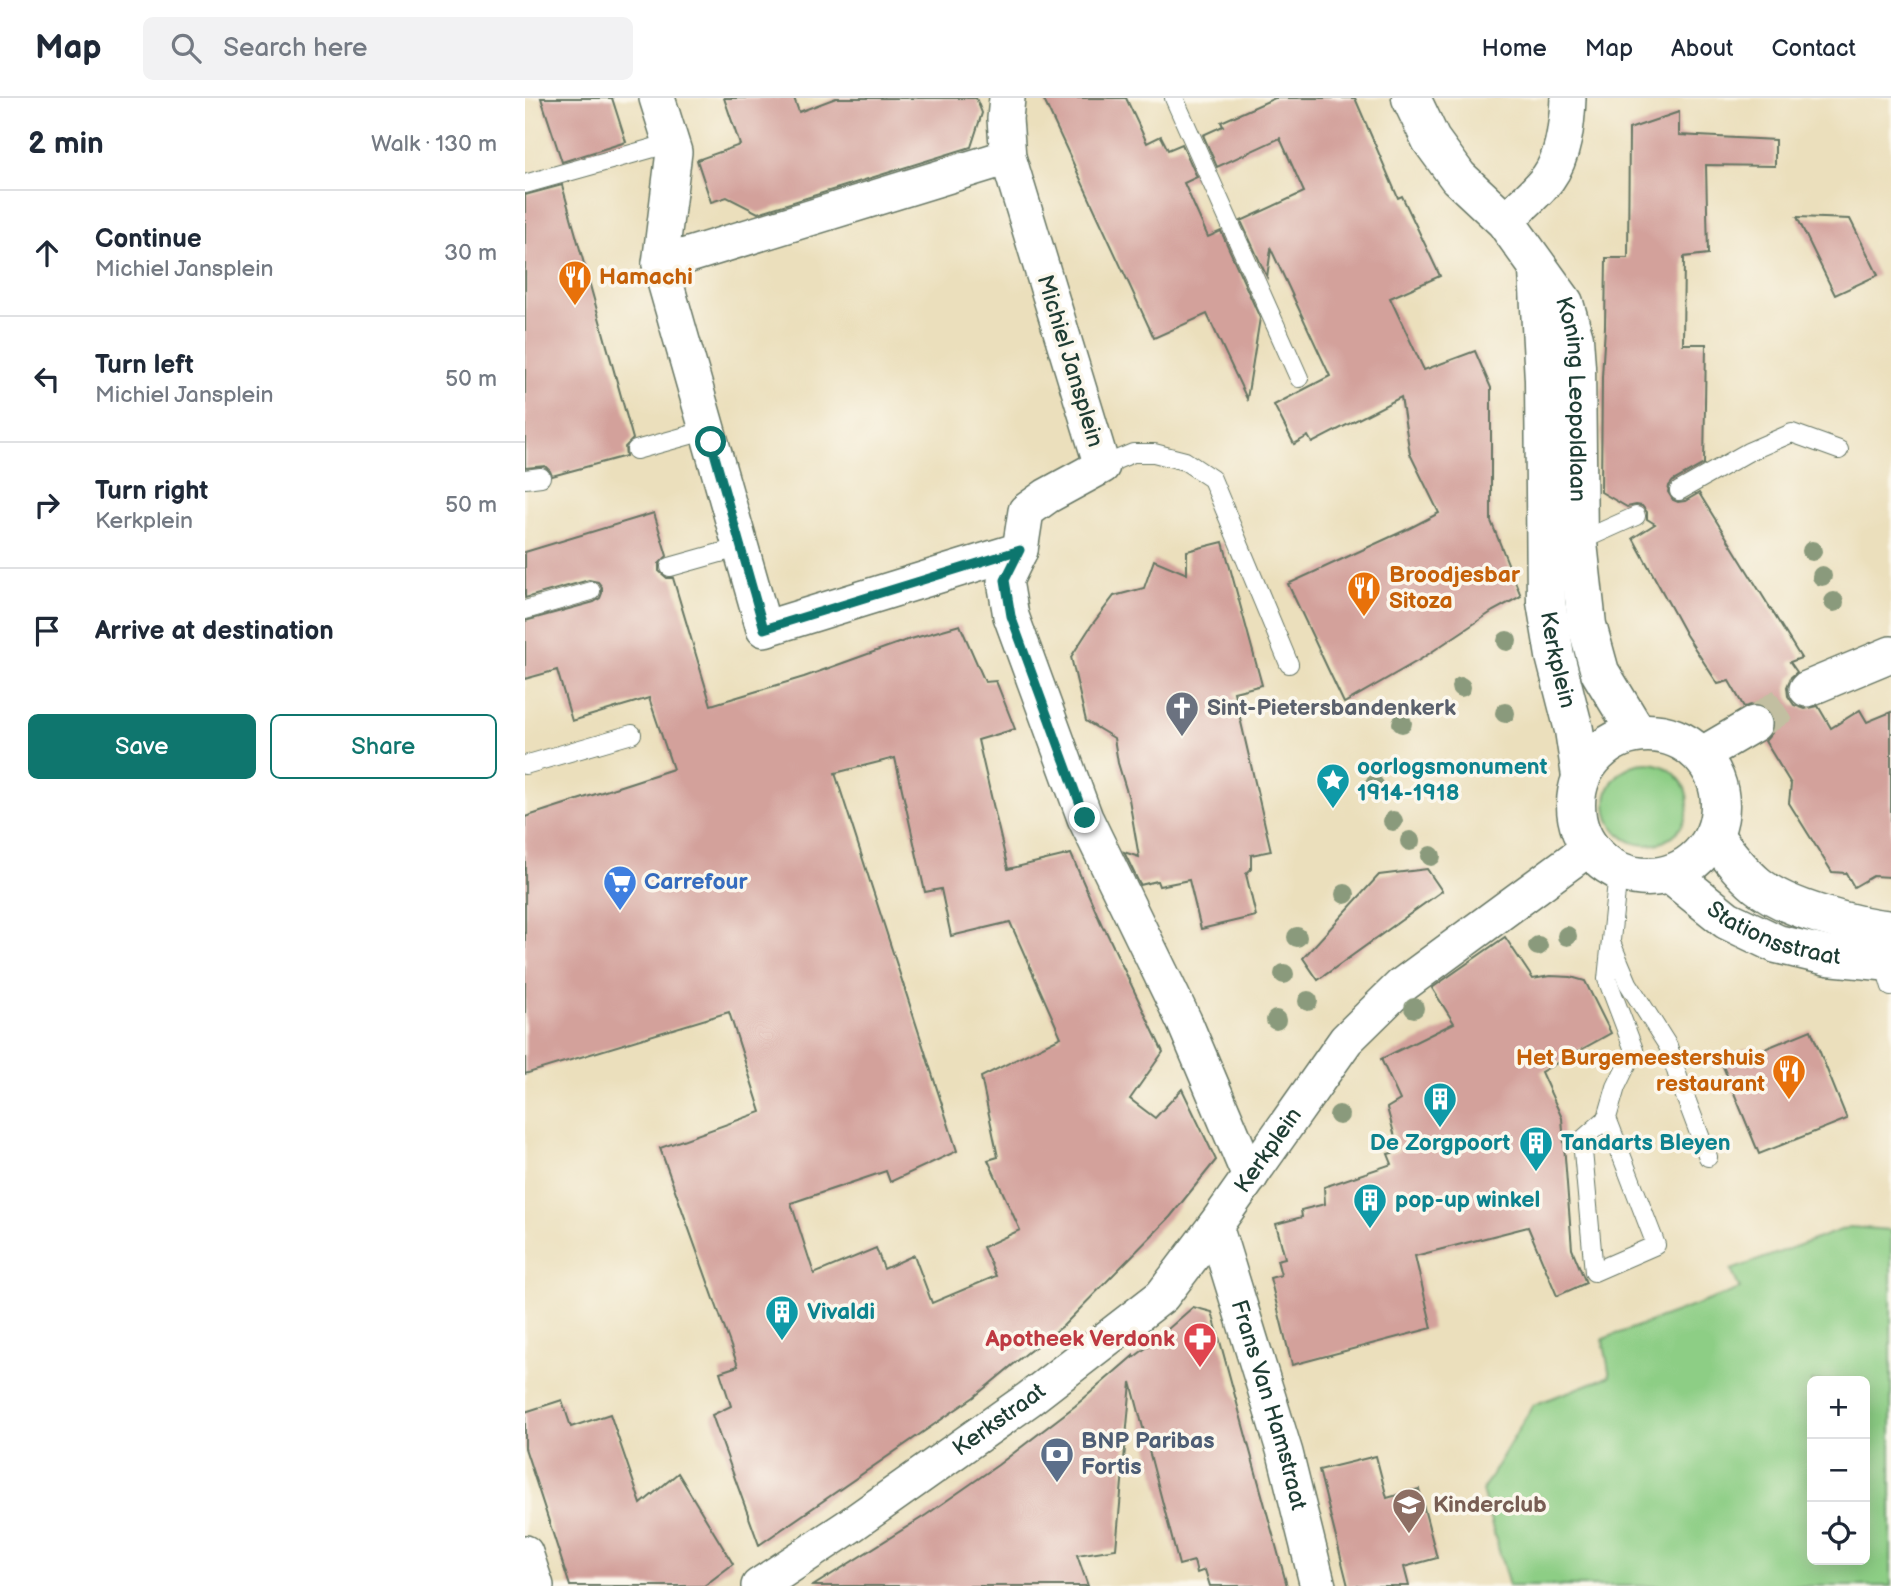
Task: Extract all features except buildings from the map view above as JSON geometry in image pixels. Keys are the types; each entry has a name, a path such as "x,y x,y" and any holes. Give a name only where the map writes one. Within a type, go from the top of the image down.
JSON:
{"main road":[{"name":"Koning Leopoldlaan","path":"1411,98 1431,140 1458,177 1505,221 1537,264 1544,380 1561,543"},
{"name":"Kerkplein","path":"1561,543 1600,672 1637,733 1660,733 1682,741 1700,755 1716,779 1721,807 1714,836 1697,860 1671,874 1644,878 1618,872 1602,862 1582,837 1575,800 1581,776 1574,730 1555,656 1546,602 1561,543"},
{"path":"1581,776 1594,756 1613,741 1637,733"},
{"name":"Stationsstraat","path":"1714,836 1733,861 1758,886 1785,901 1840,921 1888,954"},
{"name":"Stationsstraat","path":"1671,874 1727,920 1777,944 1828,956 1888,954"}],"street":[{"path":"657,98 674,152 660,264 764,629 1020,550"},
{"name":"Michiel Jansplein","path":"1007,98 1005,119 1008,157 1102,466 1047,496 1026,511 1020,550"},
{"path":"1505,221 1548,177 1559,160 1568,98"},
{"path":"660,264 1008,157"},
{"path":"1020,550 1005,580 1011,616 1085,818 1184,1021 1249,1177"},
{"path":"1807,689 1891,654"},
{"path":"1700,755 1754,723"},
{"name":"Kerkplein","path":"1215,1226 1346,1040 1401,986 1589,848"},
{"name":"Kerkstraat","path":"759,1586 848,1527 1029,1399 1162,1296 1215,1226"},
{"name":"Frans Van Hamstraat","path":"1215,1226 1285,1452 1318,1586"},
{"path":"525,1553 536,1586"}],"lane":[{"path":"1174,98 1299,378"},
{"path":"525,184 671,143"},
{"path":"636,450 708,430"},
{"path":"1679,491 1748,452 1792,433 1839,450"},
{"path":"1102,466 1133,453 1154,453 1185,461 1212,479 1289,664"},
{"path":"1561,543 1636,516"},
{"path":"670,567 741,547"},
{"path":"525,610 591,591"},
{"path":"525,765 632,734"},
{"path":"1607,1118 1656,1245 1594,1272 1581,1140 1607,1118 1616,1087 1634,1051 1607,979 1618,872"},
{"path":"1612,945 1628,983 1668,1046 1708,1157"}],"green space":[{"path":"1647,763 1663,766 1676,775 1685,788 1688,804 1685,820 1676,833 1663,842 1647,845 1631,842 1618,833 1609,820 1606,804 1609,788 1618,775 1631,766"},
{"path":"1849,1227 1891,1230 1891,1586 1509,1586 1482,1491 1533,1405 1610,1376 1603,1339 1740,1289 1731,1270"}],"tunnel":[{"path":"1754,724 1807,689"}],"place":[{"name":"Hamachi","path":"575,307"},
{"name":"Broodjesbar Sitoza","path":"1364,618"},
{"name":"Sint-Pietersbandenkerk","path":"1182,738"},
{"name":"oorlogsmonument 1914-1918","path":"1333,810"},
{"name":"Carrefour","path":"620,912"},
{"name":"Het Burgemeestershuis restaurant","path":"1789,1101"},
{"name":"De Zorgpoort","path":"1440,1129"},
{"name":"Tandarts Bleyen","path":"1536,1173"},
{"name":"pop-up winkel","path":"1370,1230"},
{"name":"Vivaldi","path":"782,1342"},
{"name":"Apotheek Verdonk","path":"1200,1369"},
{"name":"BNP Paribas Fortis","path":"1057,1484"},
{"name":"Kinderclub","path":"1409,1535"}],"route":[{"path":"711,442 764,629 1020,550 1005,580 1011,616 1085,818"}]}
